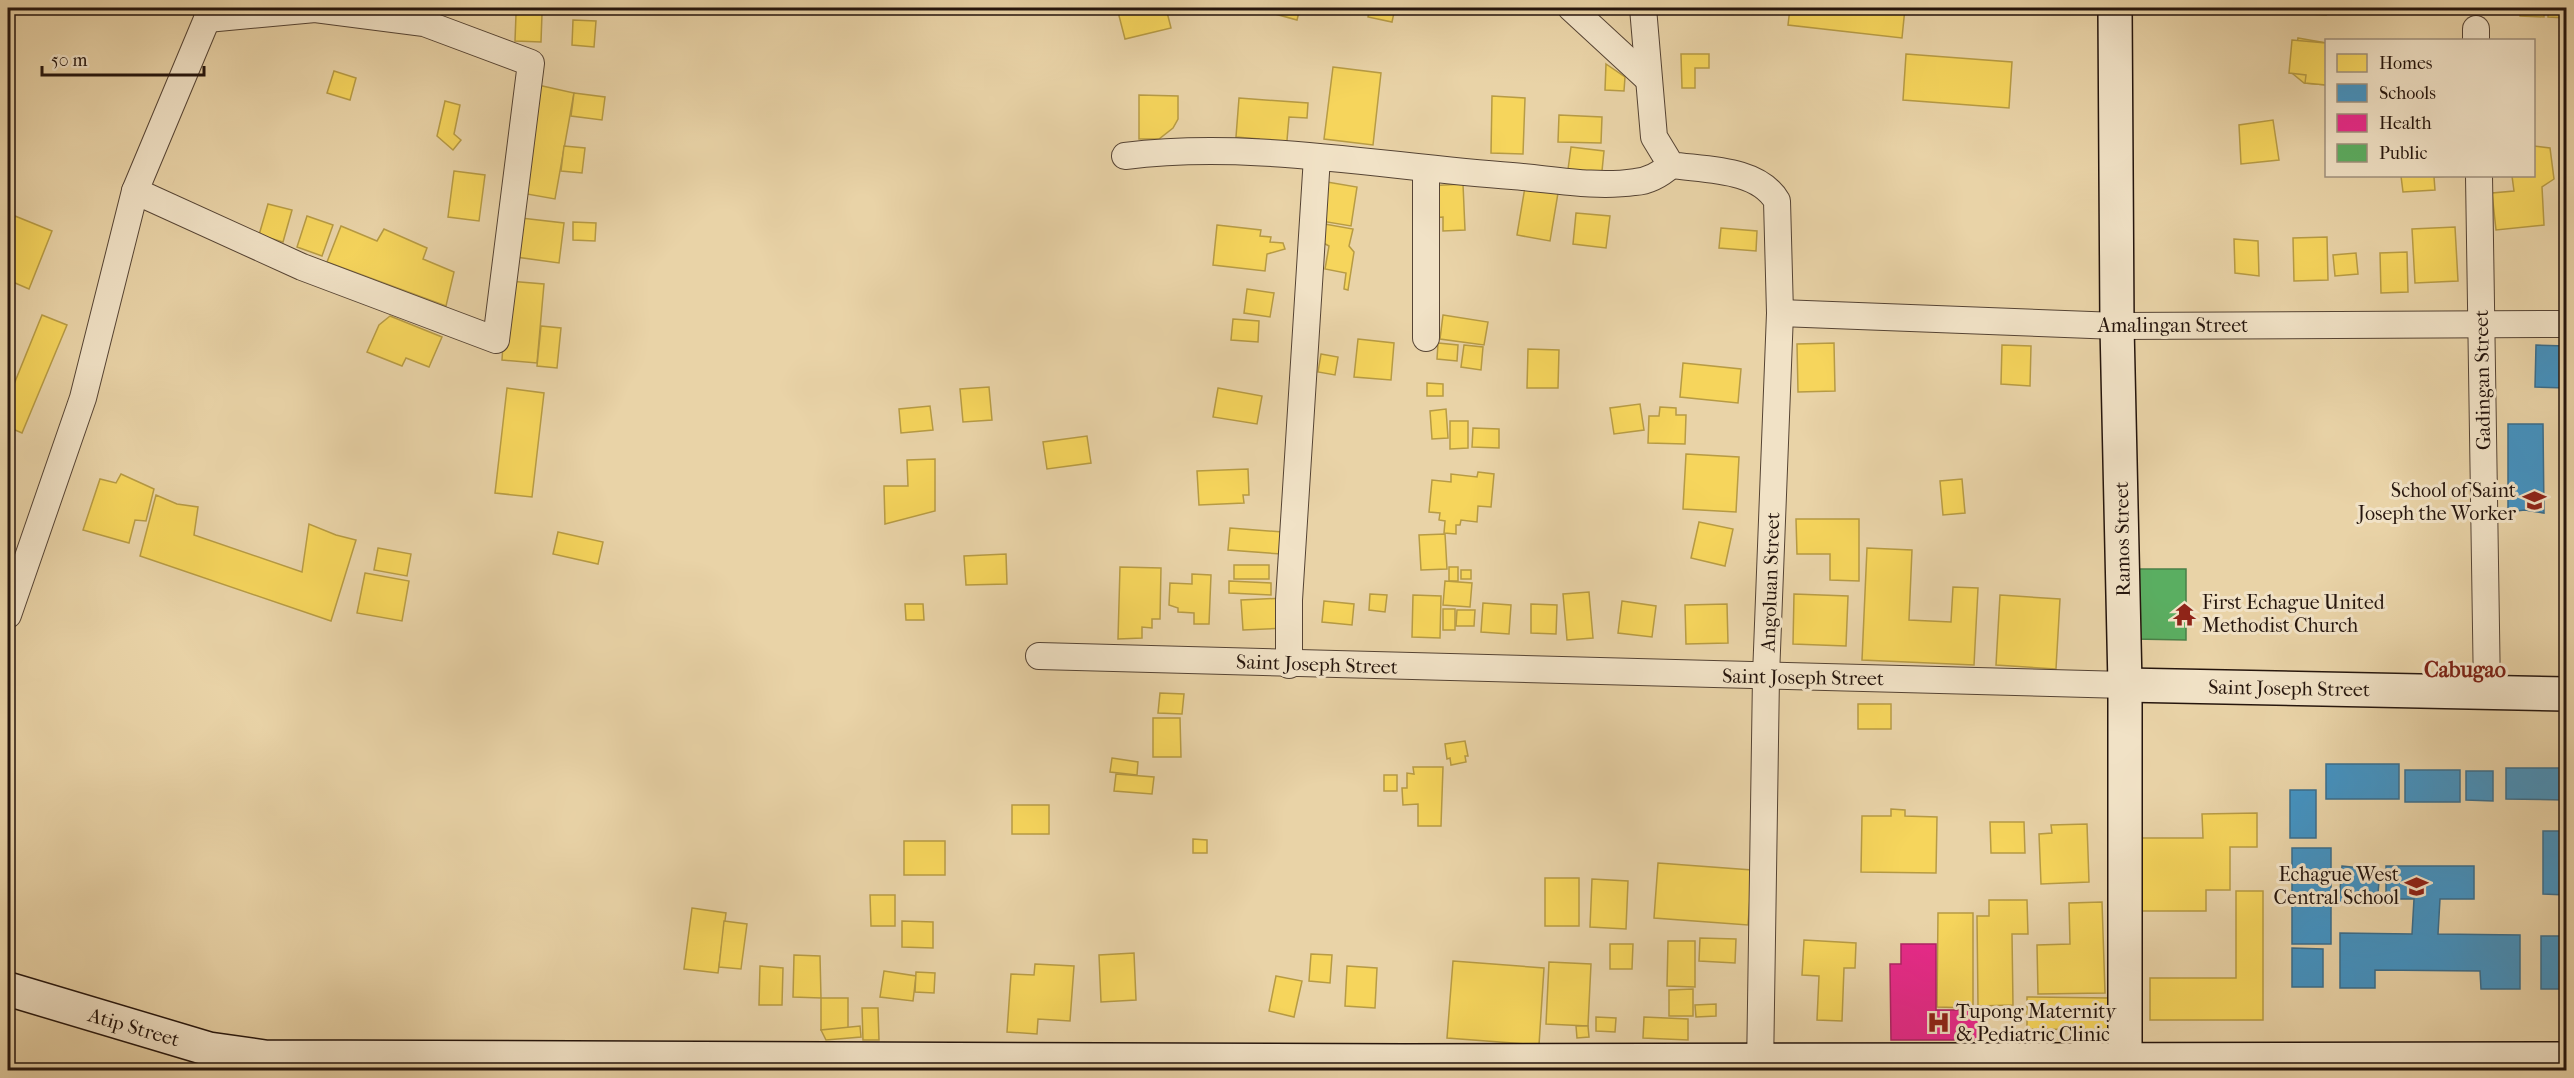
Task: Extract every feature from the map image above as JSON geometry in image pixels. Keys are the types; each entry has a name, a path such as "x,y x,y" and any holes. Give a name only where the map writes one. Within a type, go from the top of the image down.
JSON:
{"main road":[{"name":"Ramos Street","path":"2115,8 2117,327 2125,685 2125,1065"},
{"name":"Saint Joseph Street","path":"2125,685 2566,694"},
{"name":"Atip Street","path":"8,989 209,1049 264,1057 1046,1065 1405,1066 2494,1065 2566,1059"}],"street":[{"path":"1571,8 1648,78"},
{"path":"1125,156 1192,150 1317,157 1426,169 1577,181 1624,183 1648,179 1671,165 1654,137 1643,8"},
{"path":"8,615 83,398 135,191 208,13 315,9 424,23 531,63 496,340 302,267 135,191"},
{"path":"1289,665 1289,600 1317,157"},
{"name":"Angoluan Street","path":"1671,165 1742,176 1762,185 1772,193 1777,201 1780,313 1766,676 1760,1066"},
{"path":"1426,169 1426,338"},
{"name":"Gadingan Street","path":"2479,177 2487,692"},
{"name":"Amalingan Street","path":"1780,313 2117,327 2566,324"},
{"name":"Saint Joseph Street","path":"1039,657 2125,685"}],"building: Homes":[{"path":"1117,8 1166,8 1171,28 1125,39"},
{"path":"1253,8 1300,8 1297,20"},
{"path":"1370,8 1395,8 1392,22 1368,17"},
{"path":"1790,8 1905,8 1902,38 1788,25"},
{"path":"2294,8 2324,8 2326,15 2293,13"},
{"path":"2520,8 2544,8 2544,17 2520,16"},
{"path":"2548,8 2566,8 2566,18 2548,17"},
{"path":"516,14 542,14 541,42 515,41"},
{"path":"573,20 596,21 594,47 572,45"},
{"path":"2298,38 2325,43 2325,85 2304,83 2293,74"},
{"path":"2292,40 2325,43 2325,85 2305,83 2306,75 2289,73"},
{"path":"1681,54 1709,54 1709,68 1695,68 1695,88 1682,88"},
{"path":"1906,54 2012,62 2009,108 1903,100"},
{"path":"1606,64 1625,77 1624,91 1605,90"},
{"path":"1333,67 1381,73 1373,145 1324,139"},
{"path":"334,71 356,78 350,100 327,93"},
{"path":"538,85 574,93 555,199 521,193"},
{"path":"574,93 605,97 602,120 571,116"},
{"path":"1139,95 1178,96 1178,119 1173,128 1159,139 1139,139"},
{"path":"1492,96 1525,98 1523,154 1491,153"},
{"path":"1239,98 1308,103 1307,118 1289,117 1286,152 1258,150 1259,139 1236,137"},
{"path":"445,101 460,105 454,134 461,140 453,150 437,136"},
{"path":"1559,115 1602,117 1601,143 1558,142"},
{"path":"2273,120 2279,160 2241,164 2239,125"},
{"path":"564,146 585,148 582,173 561,171"},
{"path":"2535,146 2550,148 2554,179 2542,187 2544,225 2496,230 2492,193 2514,191 2512,177 2535,177"},
{"path":"1571,147 1604,151 1601,181 1567,177"},
{"path":"454,171 485,175 479,221 448,217"},
{"path":"2401,177 2434,177 2435,190 2403,192"},
{"path":"1327,182 1357,187 1351,226 1321,221"},
{"path":"2566,183 2566,213 2565,213 2563,184"},
{"path":"1463,184 1465,230 1443,231 1443,217 1428,218 1427,186"},
{"path":"1525,187 1558,193 1550,241 1517,235"},
{"path":"268,204 292,210 283,242 259,235"},
{"path":"1576,213 1610,216 1606,248 1573,244"},
{"path":"15,216 52,231 29,289 8,280 8,234"},
{"path":"307,216 333,225 322,256 297,247"},
{"path":"521,218 564,223 559,263 516,257"},
{"path":"573,222 596,223 595,241 573,240"},
{"path":"1319,223 1353,229 1349,246 1354,252 1348,290 1344,289 1346,273 1325,269 1329,246 1316,239"},
{"path":"1217,225 1261,230 1260,236 1271,237 1270,242 1283,243 1285,249 1267,254 1265,271 1213,265"},
{"path":"341,226 377,241 384,229 427,248 423,259 454,272 446,306 327,262"},
{"path":"2455,227 2458,281 2415,283 2412,229"},
{"path":"1721,228 1757,231 1756,251 1719,248"},
{"path":"2327,237 2328,280 2294,281 2293,238"},
{"path":"2234,239 2258,241 2259,276 2235,273"},
{"path":"2407,252 2408,292 2381,293 2380,253"},
{"path":"2356,253 2358,274 2335,276 2333,255"},
{"path":"507,281 544,284 537,363 502,360"},
{"path":"1247,289 1274,293 1270,317 1244,313"},
{"path":"42,315 67,325 22,433 8,427 8,399"},
{"path":"1443,315 1488,322 1484,345 1440,339"},
{"path":"390,316 442,337 429,367 406,358 402,366 367,352 379,325"},
{"path":"1233,319 1259,321 1258,342 1231,340"},
{"path":"541,326 561,328 557,368 537,366"},
{"path":"1358,339 1394,343 1391,380 1354,377"},
{"path":"1438,343 1458,345 1457,361 1437,359"},
{"path":"1834,343 1835,391 1798,392 1797,344"},
{"path":"1464,345 1483,347 1481,370 1461,367"},
{"path":"2002,345 2031,346 2030,386 2001,384"},
{"path":"1528,349 1559,350 1558,388 1527,388"},
{"path":"1321,354 1338,357 1335,375 1318,372"},
{"path":"1683,363 1741,369 1738,403 1680,397"},
{"path":"1427,383 1443,384 1443,396 1427,396"},
{"path":"989,387 992,420 963,422 960,389"},
{"path":"507,388 544,393 532,497 495,493"},
{"path":"1218,388 1262,396 1257,424 1213,417"},
{"path":"1640,404 1644,430 1614,434 1610,408"},
{"path":"930,406 933,430 901,433 899,409"},
{"path":"1660,407 1676,408 1676,415 1686,415 1685,444 1648,443 1649,416 1659,416"},
{"path":"1446,409 1448,438 1432,439 1430,411"},
{"path":"1450,421 1468,421 1468,448 1450,449"},
{"path":"1473,428 1499,429 1499,448 1472,447"},
{"path":"1087,436 1091,463 1047,469 1043,442"},
{"path":"1686,454 1739,457 1736,512 1683,509"},
{"path":"935,459 935,511 885,524 884,486 908,486 907,460"},
{"path":"1248,469 1249,495 1243,495 1244,503 1199,505 1197,471"},
{"path":"1478,472 1494,474 1491,507 1478,506 1477,522 1461,520 1460,525 1456,525 1456,534 1444,533 1445,521 1439,520 1440,513 1429,512 1432,480 1451,482 1451,474 1477,477"},
{"path":"121,474 154,489 146,521 135,520 129,543 83,530 100,479 116,483"},
{"path":"1962,479 1965,513 1943,515 1940,481"},
{"path":"156,495 177,504 198,507 194,535 302,572 309,524 356,540 331,621 140,556"},
{"path":"1796,519 1859,519 1859,581 1830,580 1830,554 1797,554"},
{"path":"1699,522 1733,529 1725,566 1691,558"},
{"path":"1230,528 1283,532 1281,554 1228,550"},
{"path":"558,532 603,542 598,564 553,554"},
{"path":"1445,534 1447,569 1421,570 1419,535"},
{"path":"378,548 411,554 407,576 374,570"},
{"path":"1867,548 1912,550 1909,620 1951,622 1953,587 1978,588 1974,665 1862,660"},
{"path":"1006,554 1007,584 966,585 964,556"},
{"path":"1234,565 1269,565 1269,579 1234,579"},
{"path":"1120,567 1161,568 1160,619 1152,619 1152,628 1142,627 1142,638 1118,639"},
{"path":"1449,567 1458,567 1458,581 1449,581"},
{"path":"1461,570 1471,570 1471,579 1461,579"},
{"path":"365,573 409,581 402,621 357,613"},
{"path":"1192,574 1211,575 1209,624 1194,624 1194,613 1178,612 1178,608 1169,605 1170,583 1192,584"},
{"path":"1229,581 1271,583 1271,595 1229,593"},
{"path":"1445,581 1472,583 1470,607 1443,605"},
{"path":"1589,592 1593,638 1567,640 1563,594"},
{"path":"1370,594 1387,595 1385,612 1369,610"},
{"path":"1794,594 1848,596 1846,646 1793,644"},
{"path":"1413,595 1441,596 1440,638 1412,637"},
{"path":"2000,595 2060,599 2056,669 1996,665"},
{"path":"1285,598 1286,628 1243,630 1241,600"},
{"path":"1324,601 1354,604 1352,625 1322,622"},
{"path":"1622,601 1656,606 1652,637 1618,633"},
{"path":"1483,603 1511,605 1509,634 1481,632"},
{"path":"905,604 923,604 924,620 906,620"},
{"path":"1531,604 1557,605 1556,634 1531,633"},
{"path":"1727,604 1728,643 1686,644 1685,605"},
{"path":"1443,609 1455,609 1455,630 1443,630"},
{"path":"1457,610 1475,610 1474,626 1456,626"},
{"path":"1160,693 1184,694 1182,714 1158,713"},
{"path":"1858,704 1891,704 1891,729 1858,729"},
{"path":"1153,718 1180,718 1181,757 1153,757"},
{"path":"1465,741 1468,756 1465,756 1466,762 1451,765 1450,758 1447,759 1445,744"},
{"path":"1112,758 1138,762 1137,775 1110,772"},
{"path":"1413,767 1443,767 1441,826 1418,826 1418,804 1403,805 1402,788 1407,788 1407,773 1414,774"},
{"path":"1116,774 1154,777 1152,794 1114,791"},
{"path":"1384,775 1397,775 1397,791 1384,791"},
{"path":"1012,805 1049,805 1049,834 1012,834"},
{"path":"1891,809 1905,810 1905,816 1937,817 1936,873 1861,872 1862,816 1891,816"},
{"path":"2257,813 2257,847 2230,847 2230,890 2206,890 2206,911 2142,911 2141,838 2203,838 2202,814"},
{"path":"1990,822 2024,822 2025,853 1991,853"},
{"path":"2087,824 2089,882 2041,884 2039,834 2052,833 2051,825"},
{"path":"1193,839 1207,840 1207,853 1193,853"},
{"path":"904,841 945,841 945,875 904,875"},
{"path":"1658,863 1752,870 1748,925 1654,918"},
{"path":"1545,878 1579,878 1579,926 1545,926"},
{"path":"1592,879 1628,881 1626,929 1590,927"},
{"path":"2236,891 2263,891 2263,1020 2150,1020 2150,978 2236,978"},
{"path":"870,895 895,895 895,926 871,926"},
{"path":"1989,900 2027,900 2028,934 2012,934 2013,1005 1978,1006 1977,916 1989,916"},
{"path":"2102,902 2105,993 2038,994 2037,945 2070,944 2069,903"},
{"path":"692,908 726,913 718,973 684,969"},
{"path":"1938,913 1973,913 1973,1008 1937,1007"},
{"path":"724,921 747,924 741,969 719,967"},
{"path":"902,921 933,922 933,948 902,947"},
{"path":"1700,938 1736,939 1735,963 1699,961"},
{"path":"1804,940 1856,943 1855,968 1844,968 1842,1021 1817,1020 1819,976 1802,975"},
{"path":"1668,941 1695,941 1695,987 1667,986"},
{"path":"1610,944 1633,944 1632,969 1610,969"},
{"path":"1134,953 1136,1000 1101,1002 1099,955"},
{"path":"1311,954 1332,955 1330,983 1309,981"},
{"path":"794,955 820,956 821,998 793,997"},
{"path":"1453,961 1544,968 1539,1045 1447,1038"},
{"path":"1549,962 1591,964 1588,1026 1546,1024"},
{"path":"1035,964 1074,966 1070,1021 1038,1019 1037,1034 1007,1032 1011,974 1034,975"},
{"path":"760,966 783,968 782,1005 759,1005"},
{"path":"1347,966 1377,968 1375,1008 1345,1006"},
{"path":"884,971 916,976 913,1001 880,997"},
{"path":"916,972 935,973 934,993 915,992"},
{"path":"1276,976 1302,981 1294,1017 1269,1011"},
{"path":"1693,989 1693,1016 1669,1016 1669,990"},
{"path":"2027,997 2110,998 2110,1030 2027,1029"},
{"path":"821,998 848,998 848,1031 821,1030"},
{"path":"1716,1004 1716,1016 1696,1017 1695,1005"},
{"path":"862,1008 878,1008 879,1040 863,1040"},
{"path":"1596,1017 1616,1018 1615,1032 1596,1031"},
{"path":"1644,1017 1688,1019 1688,1040 1643,1038"},
{"path":"860,1026 861,1037 826,1040 821,1030"},
{"path":"1576,1026 1588,1026 1589,1037 1577,1038"}],"building: Schools":[{"path":"2536,345 2566,346 2566,388 2535,387"},
{"path":"2508,424 2543,424 2544,513 2525,510 2508,512"},
{"path":"2326,764 2399,764 2399,799 2326,799"},
{"path":"2506,768 2564,768 2564,800 2506,799"},
{"path":"2405,770 2460,770 2460,802 2405,802"},
{"path":"2466,771 2493,771 2493,801 2466,800"},
{"path":"2290,790 2316,790 2316,838 2290,838"},
{"path":"2543,831 2566,831 2566,895 2543,894"},
{"path":"2292,848 2331,848 2331,944 2292,944"},
{"path":"2342,866 2380,870 2377,905 2339,902"},
{"path":"2386,866 2474,866 2474,899 2440,899 2438,934 2520,935 2520,989 2481,989 2480,971 2375,970 2375,988 2340,988 2340,933 2412,934 2414,899 2386,899"},
{"path":"2541,936 2566,936 2566,989 2541,989"},
{"path":"2292,948 2323,949 2323,987 2292,987"}],"building: Health":[{"path":"1901,944 1936,944 1936,1010 1971,1010 1971,1018 1983,1021 1983,1040 1891,1040 1890,964 1901,964"}],"building: Public":[{"path":"2134,569 2186,569 2186,640 2134,639"}],"place":[{"name":"School of Saint Joseph the Worker","path":"2534,501"},
{"name":"First Echague United Methodist Church","path":"2184,614"},
{"name":"Echague West Central School","path":"2417,886"},
{"name":"Tupong Maternity & Pediatric Clinic","path":"1938,1022"}],"district":[{"name":"Cabugao","path":"2465,669"}]}
